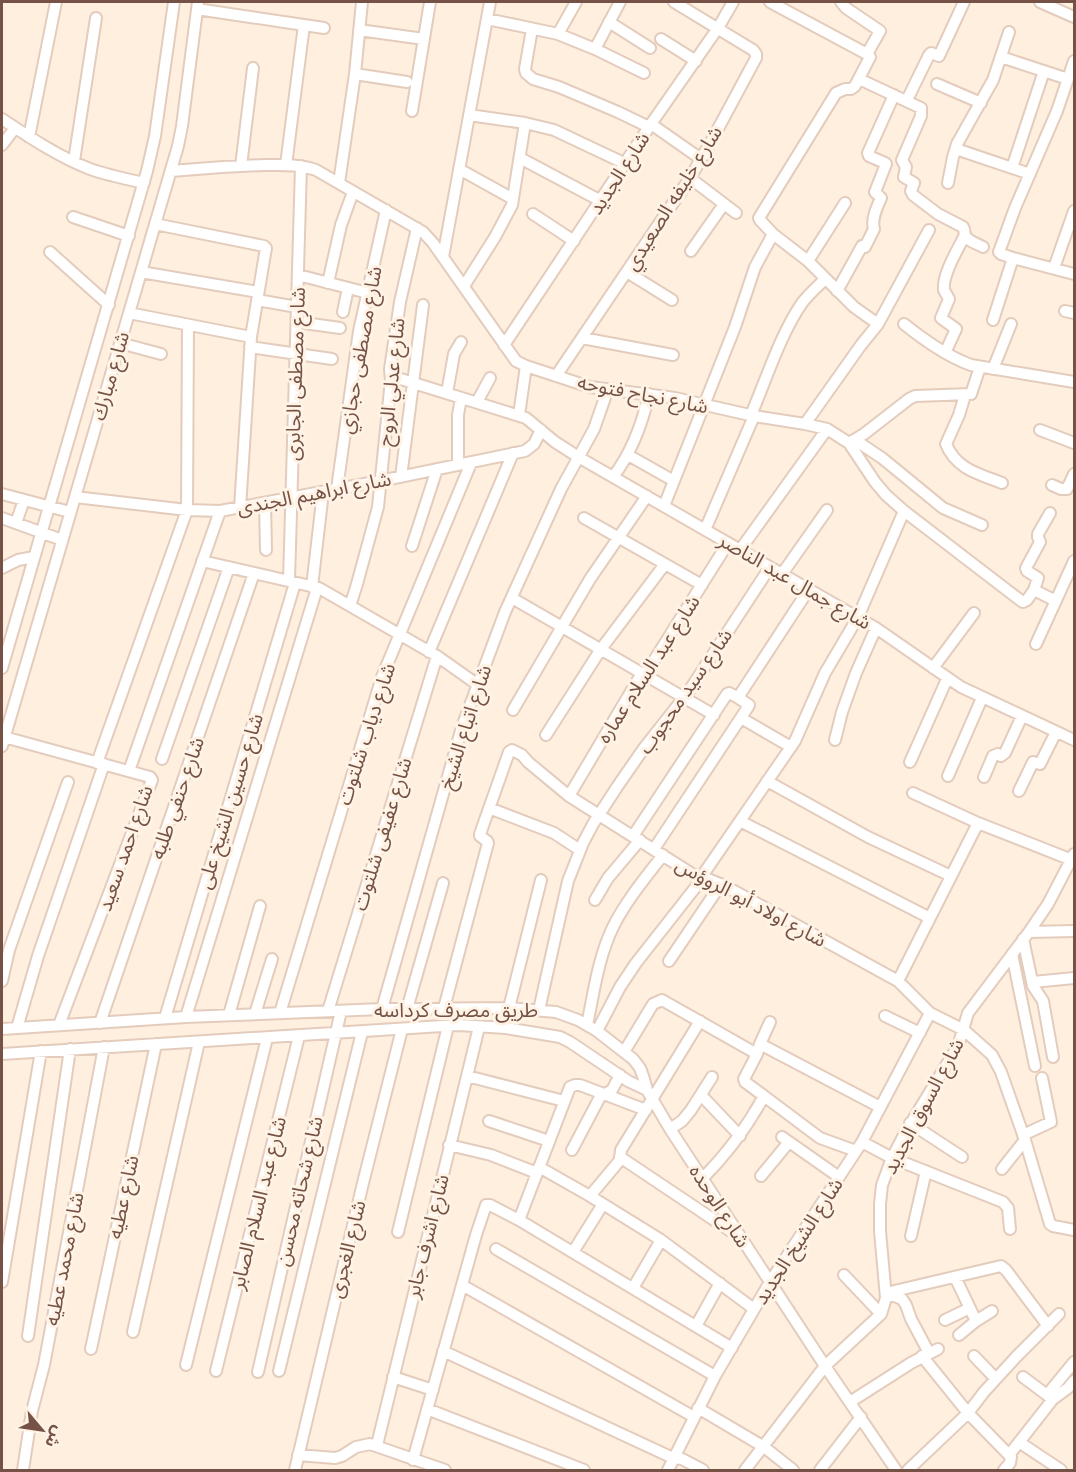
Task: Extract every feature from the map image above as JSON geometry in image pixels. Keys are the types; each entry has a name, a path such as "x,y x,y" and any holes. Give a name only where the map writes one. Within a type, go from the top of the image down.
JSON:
{"street":[{"path":"29,137 56,2"},
{"name":"شارع مبارك","path":"2,668 4,646 42,532 144,183 155,136 174,2"},
{"path":"339,183 355,74 362,2"},
{"path":"411,111 430,2"},
{"path":"443,257 490,2"},
{"path":"558,34 573,2"},
{"path":"595,49 620,2"},
{"path":"674,2 718,28"},
{"name":"شارع الجديد","path":"504,345 696,61 733,2"},
{"path":"770,2 870,57 853,88 837,93 759,218 773,234 807,261 854,307 878,324"},
{"path":"841,2 846,8 880,31 867,54"},
{"path":"907,100 929,54 939,56 964,2"},
{"path":"1040,2 1074,17"},
{"path":"197,5 324,28"},
{"name":"شارع مبارك","path":"3,742 171,171 182,126 197,5"},
{"path":"74,161 96,18"},
{"path":"487,19 558,34 644,73"},
{"path":"609,22 650,48"},
{"path":"286,165 304,25"},
{"name":"شارع خليفه الصعيدي","path":"556,376 690,178 756,58 753,50 718,28"},
{"path":"532,29 525,69 529,77 559,87 650,126 701,159"},
{"path":"359,30 424,39"},
{"path":"948,183 961,135 993,80 1009,32"},
{"path":"661,39 696,61"},
{"path":"1001,57 1068,79"},
{"path":"1074,60 1057,111 999,249 1001,254 1074,274"},
{"path":"241,166 253,68"},
{"path":"1012,168 1044,71"},
{"path":"355,74 407,82"},
{"path":"859,79 921,108 902,160 906,167 904,177 915,183 911,191 913,195 938,214 965,230 965,235 945,279 944,289 949,299 941,318 956,329 945,353"},
{"path":"937,84 981,103"},
{"path":"837,291 874,229 872,226 881,198 875,192 886,164 869,156 868,153 894,95"},
{"path":"469,115 525,123 554,130 626,164"},
{"path":"2,119 29,137 92,170 144,183"},
{"path":"464,286 512,205 525,123"},
{"path":"2,145 15,128"},
{"path":"956,149 1030,174"},
{"path":"520,158 601,201"},
{"name":"شارع نجاح فتوحه","path":"171,171 286,165 316,170 417,228 429,238 516,361 590,387 675,398 753,416 827,429 882,458 943,508 982,525"},
{"name":"شارع مصطفى الجابرى","path":"292,582 292,498 301,166"},
{"path":"459,169 513,199"},
{"path":"690,178 736,213"},
{"path":"328,283 341,225 353,192"},
{"path":"807,261 845,203"},
{"path":"691,251 724,204"},
{"name":"شارع مصطفى حجازي","path":"337,489 359,331 386,210"},
{"path":"1054,268 1074,211"},
{"path":"533,214 574,241"},
{"path":"72,217 129,236"},
{"path":"155,224 265,247 251,342 240,508"},
{"name":"شارع عدلي الروح","path":"350,606 378,507 390,369 400,302 417,228"},
{"path":"805,424 878,324 929,230"},
{"path":"664,506 735,327 755,267 773,234"},
{"path":"965,235 983,247"},
{"path":"50,252 109,305"},
{"path":"993,320 1013,258"},
{"path":"141,272 257,296 297,307"},
{"path":"627,272 672,300"},
{"path":"298,275 368,293"},
{"path":"705,530 780,346 804,301 825,279"},
{"path":"343,312 348,288"},
{"path":"401,477 423,305"},
{"path":"129,313 188,325 296,354 332,359"},
{"path":"297,322 340,328"},
{"path":"904,324 921,338 960,361 980,367 1074,382"},
{"path":"993,369 1011,324"},
{"path":"17,1028 38,956 101,764 187,510 188,325"},
{"path":"582,338 673,355"},
{"path":"447,393 454,354 461,342"},
{"path":"120,343 161,354"},
{"path":"519,416 526,366"},
{"path":"980,367 972,393 915,396 852,441 869,473 886,495 1023,602 1034,590 1038,578 1026,568 1040,542 1038,534 1050,513"},
{"name":"شارع جمال عبد الناصر","path":"391,376 526,418 555,442 580,458 876,628 947,679 982,698 1074,740"},
{"path":"477,402 490,378"},
{"name":"شارع اتباع الشيخ","path":"382,1009 462,727 512,598 561,489 580,458 598,419 608,389"},
{"path":"613,477 628,455 637,436 649,394"},
{"path":"965,395 946,444 948,450 960,465 968,470 1002,483"},
{"path":"458,465 457,436 461,398"},
{"path":"740,550 827,429"},
{"name":"شارع ابراهيم الجندى","path":"75,497 187,510 220,511 525,451 532,446 541,430"},
{"path":"1040,430 1074,443"},
{"name":"شارع عفيفى شلتوت","path":"328,1011 433,654 513,453"},
{"path":"628,455 674,482"},
{"name":"شارع دياب شلتوت","path":"280,1013 382,677 471,463"},
{"path":"412,546 437,470"},
{"path":"1052,484 1066,489 1074,474"},
{"path":"186,1017 314,587 323,492"},
{"path":"2,494 70,512"},
{"path":"513,710 590,579 646,496"},
{"path":"16,523 24,500"},
{"path":"265,503 266,550"},
{"path":"782,574 827,510"},
{"path":"129,771 220,511"},
{"path":"592,1028 636,963 701,879 790,747 804,722 822,678 858,617 904,511"},
{"path":"2,518 62,540"},
{"path":"584,518 702,585"},
{"name":"شارع عبد السلام عماره","path":"569,796 639,678 645,675 728,543"},
{"path":"2,568 18,560 34,557"},
{"path":"202,561 314,587 433,654 478,685"},
{"path":"1036,644 1074,561"},
{"path":"546,735 601,650 665,564"},
{"path":"162,759 229,567"},
{"name":"شارع سيد محجوب","path":"539,1010 568,880 580,850 599,815 644,748 684,697 770,567"},
{"name":"شارع حنفي طلبه","path":"100,1023 254,573"},
{"name":"شارع حسين الشيخ على","path":"165,1018 292,582"},
{"path":"737,697 809,589"},
{"path":"1034,590 1056,601"},
{"path":"512,598 714,715"},
{"path":"933,668 974,613"},
{"path":"835,740 856,673 876,628"},
{"path":"910,762 947,679"},
{"path":"592,1028 600,964 613,928 749,705 729,693 595,900"},
{"path":"948,776 982,698"},
{"path":"984,777 993,756 998,754 1001,756 1005,753 1022,716"},
{"path":"741,718 790,747"},
{"path":"1019,791 1034,762 1040,764 1056,732"},
{"name":"شارع احمد سعيد","path":"3,742 129,771 150,777 152,780 59,1025"},
{"name":"شارع اولاد أبو الروؤس","path":"489,808 511,750 522,755 569,796 701,879 721,884 898,981 930,1013 964,1030 992,1055 1001,1072 1024,1137 1050,1224 1074,1230"},
{"path":"767,781 868,837 951,876"},
{"path":"2,981 9,950 68,782"},
{"path":"913,793 978,822 1073,857"},
{"path":"444,1008 488,843 480,834 489,808 554,833 580,850"},
{"path":"740,821 930,918"},
{"path":"898,981 978,822"},
{"name":"شارع السوق الجديد","path":"881,1314 886,1293 880,1231 880,1204 882,1185 892,1158 910,1123 958,1046 969,1013 1048,904 1073,857"},
{"path":"509,1008 541,880"},
{"path":"406,1009 443,883"},
{"path":"669,961 721,884"},
{"path":"229,1015 260,906"},
{"path":"1053,1057 1043,1001 1035,991 1026,936 1074,931"},
{"path":"1012,954 1035,1066"},
{"path":"255,1014 272,959"},
{"path":"1033,982 1074,978"},
{"path":"624,1052 656,1002 665,1001 700,1022 880,1107"},
{"name":"طريق مصرف كرداسه","path":"2,1029 165,1018 382,1009 509,1008 539,1010 556,1012 578,1020 624,1052 640,1068 650,1094"},
{"name":"شارع شحاته محسن","path":"258,1372 341,1011"},
{"name":"شارع الشيخ الجديد","path":"668,1470 715,1376 770,1282 859,1147 930,1013"},
{"path":"885,1016 920,1033"},
{"path":"590,1196 621,1157 621,1150 646,1110 650,1094 700,1022"},
{"path":"770,1022 744,1080 820,1138 892,1158 1005,1203 1008,1208 1010,1229"},
{"path":"398,1232 448,1026"},
{"name":"طريق مصرف كرداسه","path":"2,1054 448,1026 506,1028 560,1037 650,1094"},
{"name":"شارع اشرف جابر","path":"376,1445 479,1027"},
{"name":"شارع الغجرى","path":"295,1470 402,1029"},
{"path":"279,1371 362,1032"},
{"name":"شارع عبد السلام الصابر","path":"216,1371 299,1036"},
{"path":"186,1365 267,1038"},
{"path":"133,1332 199,1041"},
{"name":"شارع عطيه","path":"91,1349 156,1044"},
{"name":"شارع محمد عطيه","path":"23,1470 32,1411 44,1365 104,1047"},
{"path":"28,1336 70,1049"},
{"path":"2,1282 41,1051"},
{"path":"572,1150 600,1097 612,1090 620,1075"},
{"path":"467,1076 564,1101"},
{"path":"670,1129 682,1121 712,1077"},
{"path":"1002,1169 1024,1137 1051,1122 1041,1078"},
{"path":"519,1220 570,1087 575,1084 580,1085 646,1110"},
{"name":"شارع الوحده","path":"650,1094 702,1179 896,1470"},
{"path":"701,1095 740,1136"},
{"path":"702,1179 721,1161 740,1136 764,1096"},
{"path":"489,1121 549,1141"},
{"path":"910,1123 962,1157"},
{"path":"761,1176 785,1140 839,1177"},
{"path":"449,1145 538,1170 590,1196 662,1240 754,1309"},
{"path":"621,1157 740,1237"},
{"path":"911,1236 926,1171"},
{"path":"414,1460 486,1204 519,1220 732,1348"},
{"path":"573,1252 603,1204"},
{"path":"633,1288 662,1240"},
{"path":"496,1249 715,1376"},
{"path":"886,1293 1001,1266 1047,1326"},
{"path":"745,1470 825,1365 881,1314 844,1275"},
{"path":"955,1277 976,1321"},
{"path":"696,1326 720,1283"},
{"path":"462,1285 764,1447 793,1470"},
{"path":"886,1293 903,1299 930,1353 968,1413 1011,1457 1004,1470"},
{"path":"945,1320 970,1308"},
{"path":"959,1335 992,1311"},
{"path":"908,1470 968,1413 996,1378 1059,1314"},
{"path":"443,1352 703,1470"},
{"path":"850,1402 930,1353"},
{"path":"974,1356 996,1378"},
{"path":"1009,1455 1074,1362"},
{"path":"393,1377 433,1390"},
{"path":"1023,1377 1050,1397"},
{"path":"1050,1397 1068,1388 1074,1381"},
{"path":"427,1409 584,1470"},
{"path":"820,1470 861,1417"},
{"path":"1019,1442 1061,1470"},
{"path":"298,1455 335,1458 356,1447 370,1444 445,1470"}]}
